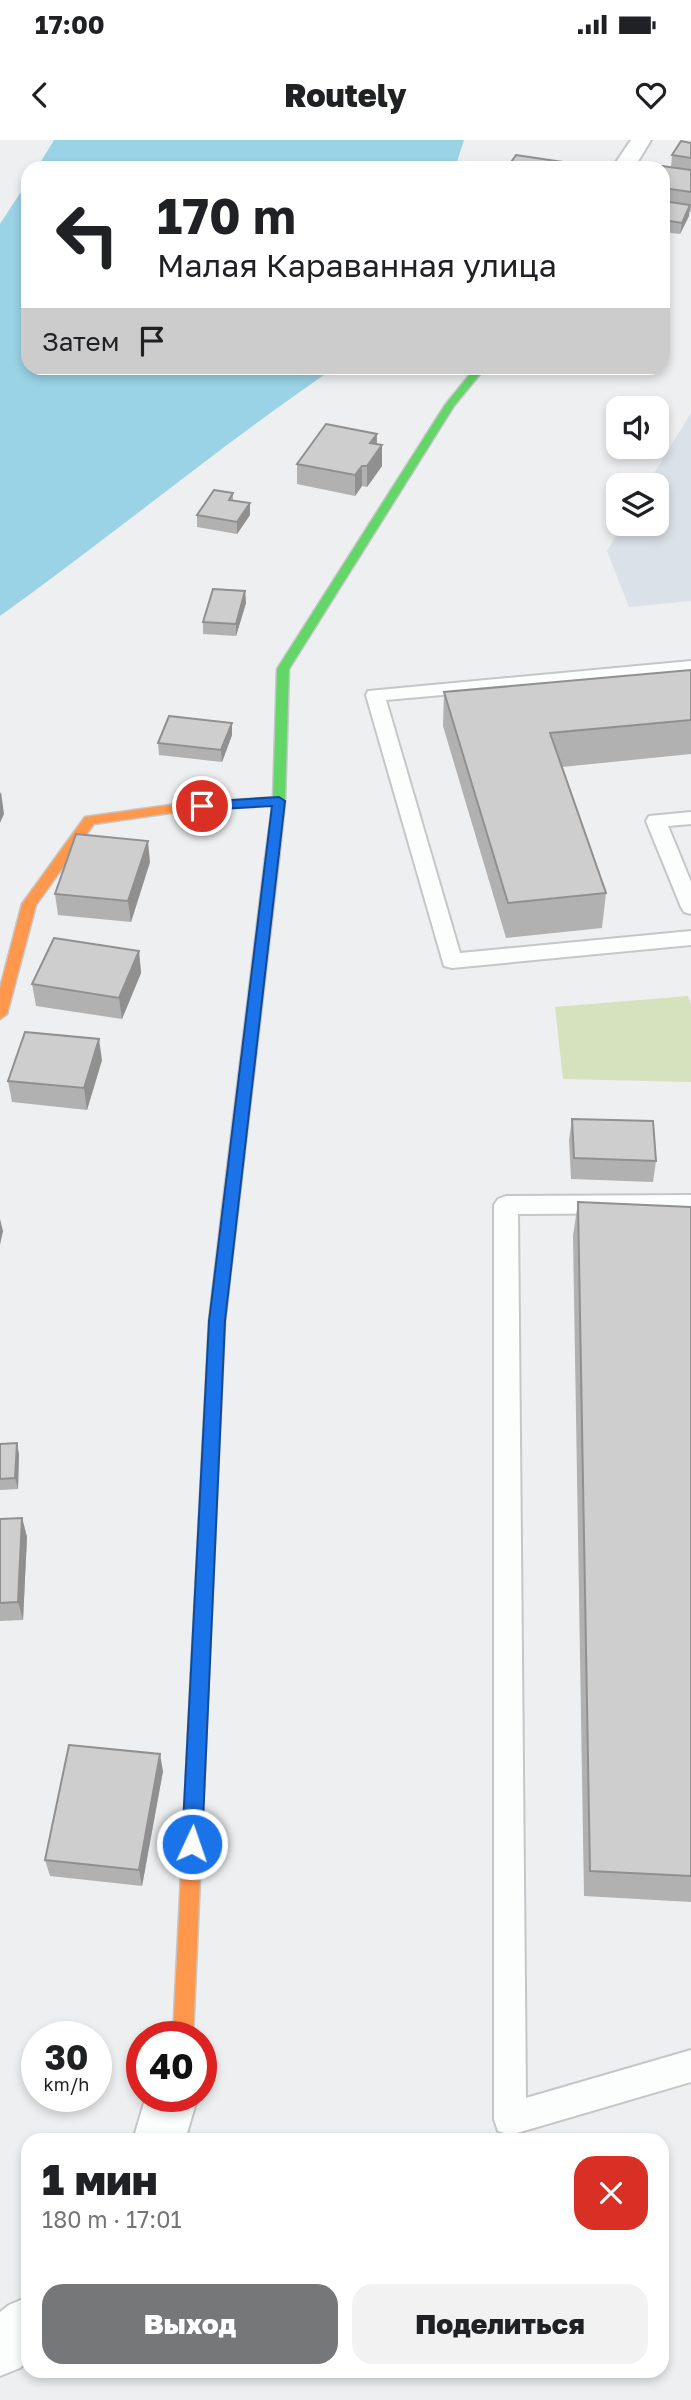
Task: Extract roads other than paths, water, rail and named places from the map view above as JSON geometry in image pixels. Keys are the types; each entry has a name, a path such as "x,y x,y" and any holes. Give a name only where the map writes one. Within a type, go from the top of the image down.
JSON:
{"street":[{"path":"628,161 641,140"},
{"path":"184,2021 217,1321 279,801 283,669 450,405 474,375"},
{"path":"0,1014 29,904 90,820 177,808 279,801"},
{"path":"161,2133 167,2112"},
{"path":"0,2348 21,2330"}],"lane":[{"path":"691,667 375,695 452,961 691,938"},
{"path":"691,818 656,821 691,904"},
{"path":"691,1204 506,1205 510,2119 691,2066"}],"water":[{"path":"54,140 464,140 457,161 41,161"},
{"path":"21,192 21,375 324,375 0,616 0,224"}]}
